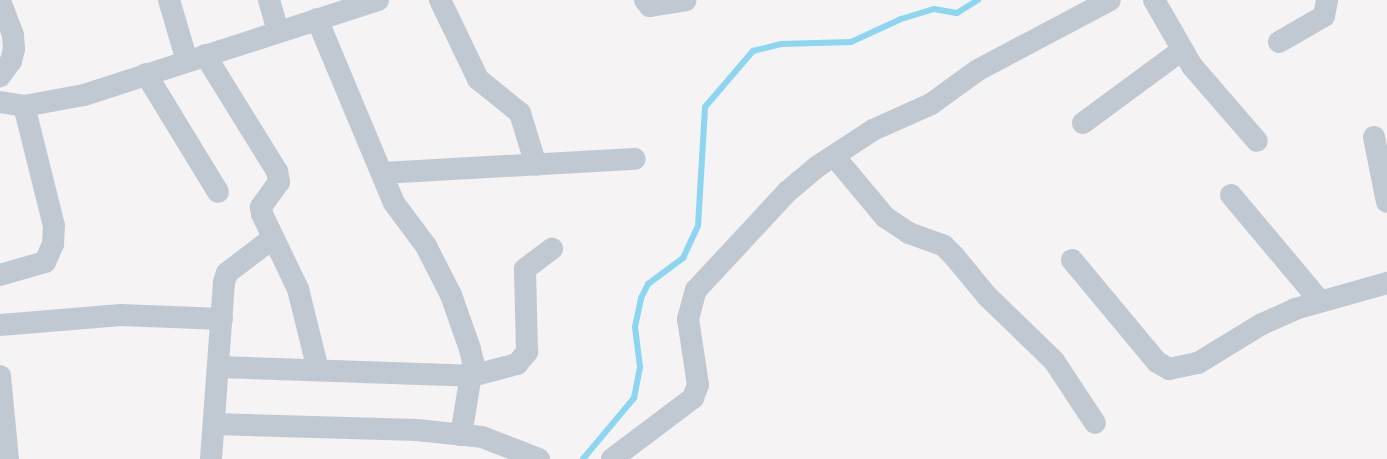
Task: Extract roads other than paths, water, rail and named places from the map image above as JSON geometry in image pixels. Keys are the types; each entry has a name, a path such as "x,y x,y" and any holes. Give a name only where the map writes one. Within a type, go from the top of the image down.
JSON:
{"street":[{"path":"0,0 13,35 14,49 11,61 0,76"},
{"path":"169,0 196,58 278,171 279,182 261,207 273,238 298,289 318,370"},
{"path":"268,0 278,32"},
{"path":"0,102 24,106 84,94 378,0"},
{"path":"440,0 478,79 520,113 536,165"},
{"path":"645,0 650,6 686,0"},
{"path":"623,455 693,398 697,379 688,319 696,290 787,192 834,156 873,130 931,104 1007,54 1110,0"},
{"path":"1154,0 1182,50 1257,140"},
{"path":"1279,42 1324,16 1327,0"},
{"path":"317,19 394,203 426,246 450,295 470,349 471,376 461,435"},
{"path":"1083,123 1182,50"},
{"path":"146,74 218,192"},
{"path":"0,275 45,262 53,244 54,226 24,106"},
{"path":"1374,137 1387,202"},
{"path":"834,156 885,217 909,233 944,246 954,256 987,296 1054,361 1095,423"},
{"path":"382,173 636,159"},
{"path":"1231,195 1320,301"},
{"path":"211,459 227,273 273,238"},
{"path":"218,368 471,376 507,368 524,358 527,337 524,269 552,249"},
{"path":"1072,260 1157,362 1169,369 1198,363 1262,324 1320,301 1387,283"},
{"path":"0,325 121,315 222,319"},
{"path":"0,376 8,459"},
{"path":"214,424 417,430 482,437 539,459"}],"waterway":[{"path":"583,459 634,398 640,367 635,327 641,298 648,284 683,258 698,226 705,107 753,51 781,44 851,42 901,19 934,9 957,13 978,0"}]}
